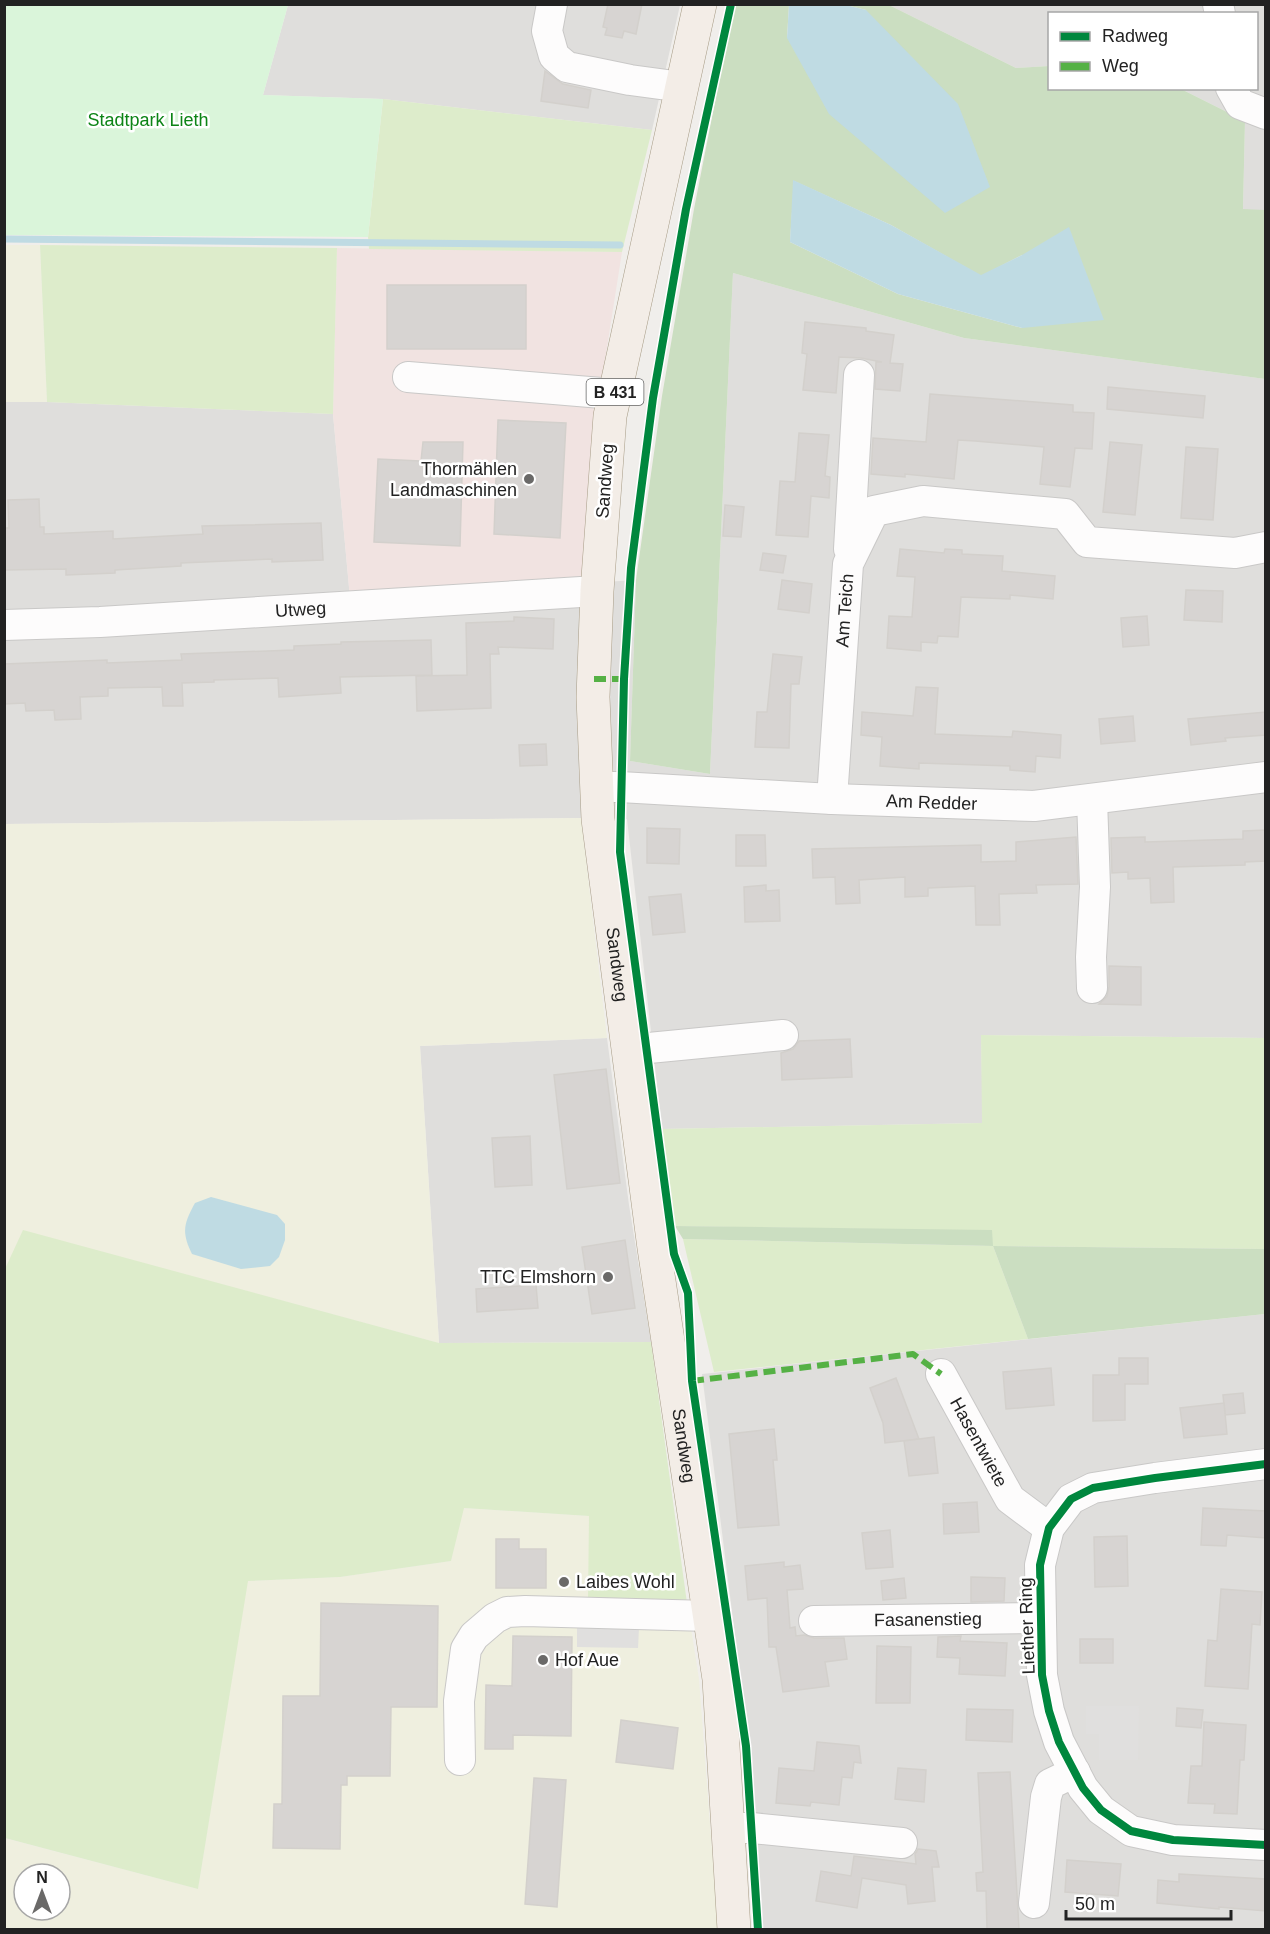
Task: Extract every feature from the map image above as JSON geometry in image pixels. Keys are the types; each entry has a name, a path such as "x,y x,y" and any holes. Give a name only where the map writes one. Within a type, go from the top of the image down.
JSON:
{"main road":[{"name":"Sandweg","path":"700,4 610,416 597,591 593,697 599,830 654,1248 719,1679 734,1929"}],"street":[{"path":"552,4 547,31 554,56 567,67 630,80 682,87"},
{"path":"1232,90 1240,104 1266,114"},
{"path":"848,564 860,375"},
{"path":"408,377 614,394"},
{"name":"Am Teich","path":"832,799 848,564 874,511 923,501 1065,514 1087,543 1235,553 1266,547"},
{"name":"Utweg","path":"4,625 100,622 597,591"},
{"name":"Am Redder","path":"596,787 1034,806 1266,777"},
{"path":"1092,799 1095,887 1091,957 1092,988"},
{"path":"628,1050 783,1035"},
{"name":"Hasentwiete","path":"941,1374 1010,1499 1049,1528"},
{"name":"Liether Ring","path":"1266,1464 1093,1488 1071,1499 1049,1528 1040,1565 1042,1675 1048,1711 1059,1742 1083,1788 1101,1810 1131,1831 1173,1840 1266,1845"},
{"path":"460,1760 459,1701 466,1649 474,1636 495,1618 507,1612 525,1611 709,1616"},
{"name":"Fasanenstieg","path":"814,1621 1041,1618"},
{"path":"1034,1903 1046,1797 1050,1784 1075,1772"},
{"path":"728,1828 752,1828 902,1843"}],"shaded area":[{"path":"288,5 680,5 652,130 383,99 263,95"},
{"path":"889,5 1265,5 1265,210 1243,210 1245,121 1183,90 1258,90 1258,12 1048,12 1048,66 1016,68"},
{"path":"337,248 622,252 596,417 586,583 350,598 333,414"},
{"path":"733,273 964,338 1265,379 1265,1038 981,1035 983,1123 662,1129 627,819 5,824 4,402 333,414 350,598 636,580 630,761 710,774"},
{"path":"607,1038 629,1205 651,1342 439,1343 420,1046"},
{"path":"1265,1314 1265,1929 762,1929 749,1746 702,1374"},
{"path":"577,1626 639,1628 638,1648 577,1647"},
{"path":"1086,1706 1139,1706 1138,1760 1099,1760 1099,1734 1086,1734"}],"green space":[{"name":"Stadtpark Lieth","path":"5,4 288,5 263,95 383,99 368,237 5,235"},
{"path":"734,5 789,5 787,38 866,10 846,5 889,5 1016,68 1048,66 1048,90 1183,90 1245,121 1243,209 1265,210 1265,379 964,338 733,273 710,774 630,761 636,580 662,396 694,209","holes":["794,181 891,225 981,276 1022,255 1022,328 898,294 790,242"]},
{"path":"383,99 652,130 622,252 369,249 368,237"},
{"path":"5,245 40,245 47,402 5,402"},
{"path":"40,245 337,248 333,414 47,402"},
{"path":"581,818 607,1038 420,1046 439,1343 23,1231 5,1271 5,824"},
{"path":"981,1035 1265,1038 1265,1249 993,1246 1028,1339 714,1372 683,1239 992,1246 992,1231 675,1226 662,1129 982,1123"},
{"path":"675,1226 992,1230 993,1246 683,1239"},
{"path":"23,1230 439,1343 651,1342 687,1603 588,1600 589,1516 464,1508 451,1561 340,1577 248,1581 198,1889 5,1838 4,1271"},
{"path":"993,1246 1265,1249 1265,1314 1028,1339"},
{"name":"Hof Aue","path":"463,1508 589,1516 687,1603 699,1679 718,1929 5,1929 4,1838 198,1889 247,1581 340,1577 451,1561"}],"water":[{"path":"789,5 846,5 866,10 958,104 990,187 945,213 829,114 787,38"},
{"path":"793,180 891,225 981,275 1022,255 1069,227 1104,320 1022,328 898,294 790,242"},
{"path":"211,1197 277,1215 285,1224 285,1240 279,1257 270,1266 241,1269 192,1254 185,1233 188,1216 195,1203"}],"building":[{"path":"608,4 642,4 636,34 624,31 622,38 605,35 607,28 603,27"},
{"path":"545,71 563,84 591,90 588,108 541,101"},
{"path":"387,285 526,285 526,349 387,349"},
{"path":"805,322 866,328 866,331 894,335 890,363 903,364 900,391 875,389 876,362 882,362 839,357 836,393 803,390 807,354 802,353"},
{"path":"1108,387 1205,396 1203,418 1107,409"},
{"path":"930,394 1073,405 1073,412 1094,413 1092,449 1075,448 1070,487 1040,484 1044,447 975,441 958,440 954,479 905,474 905,477 871,474 873,438 926,442"},
{"name":"Thormählen Landmaschinen","path":"498,420 566,423 560,538 494,534"},
{"path":"799,433 829,435 825,476 830,477 829,498 811,496 808,537 776,535 780,481 795,482"},
{"path":"423,442 463,442 460,546 374,542 378,459 421,461"},
{"path":"1110,442 1142,445 1135,515 1103,512"},
{"path":"1186,447 1218,449 1213,520 1181,518"},
{"path":"39,499 40,527 44,527 44,534 113,531 113,539 203,534 202,526 321,523 323,560 272,562 272,559 181,563 181,566 115,570 115,573 66,575 66,569 4,570 4,528 9,528 8,500"},
{"path":"725,505 744,507 741,537 723,536"},
{"path":"900,549 944,553 945,549 962,550 962,554 1003,556 1002,571 1055,576 1053,599 1010,595 1010,599 961,597 958,637 938,636 937,643 921,642 921,651 887,648 889,616 912,617 915,577 897,576"},
{"path":"763,553 786,556 783,573 760,570"},
{"path":"782,580 812,584 809,613 778,609"},
{"path":"1186,590 1223,591 1222,622 1184,620"},
{"path":"1147,616 1149,645 1123,647 1121,618"},
{"path":"514,617 554,619 553,649 498,647 499,654 490,654 491,708 417,711 416,676 467,675 466,623 514,621"},
{"path":"431,640 432,675 340,677 341,693 279,697 278,678 214,680 214,682 182,683 183,706 163,706 162,687 108,688 108,696 80,697 81,719 55,720 54,710 26,711 25,703 4,704 4,664 182,660 181,654 294,650 294,646 341,644 341,642"},
{"path":"773,654 802,657 799,684 791,684 789,748 755,747 757,712 767,712"},
{"path":"916,687 938,688 935,734 1012,737 1013,731 1061,735 1060,758 1036,756 1035,772 1010,770 1010,766 919,763 919,769 880,766 882,737 861,735 862,712 913,716"},
{"path":"1266,712 1266,735 1225,738 1226,741 1191,745 1188,719"},
{"path":"1133,716 1135,741 1101,744 1099,719"},
{"path":"546,744 547,765 520,766 519,745"},
{"path":"647,828 680,829 679,864 647,863"},
{"path":"1266,830 1266,861 1245,862 1245,865 1173,867 1174,902 1151,903 1150,878 1128,879 1128,872 1112,873 1111,838 1145,837 1145,842 1243,839 1243,831"},
{"path":"736,835 765,835 766,866 736,866"},
{"path":"1076,837 1078,884 1036,885 1037,893 999,894 1000,925 976,925 975,886 928,888 928,896 905,897 905,877 859,880 860,903 836,904 835,877 813,878 812,849 981,845 981,862 1016,861 1016,842"},
{"path":"766,885 766,891 779,890 780,921 745,922 744,887"},
{"path":"681,894 685,932 653,935 649,897"},
{"path":"1109,966 1141,967 1141,1005 1099,1004 1107,996"},
{"path":"850,1039 852,1077 782,1080 781,1053 793,1049 799,1041"},
{"path":"606,1069 620,1183 567,1189 554,1075"},
{"path":"530,1136 532,1185 495,1187 492,1138"},
{"name":"TTC Elmshorn","path":"625,1240 635,1308 592,1314 582,1247"},
{"path":"536,1285 538,1308 477,1312 476,1289"},
{"path":"1119,1358 1148,1358 1148,1384 1125,1384 1125,1420 1093,1421 1093,1375 1119,1375"},
{"path":"1051,1368 1054,1405 1006,1409 1003,1372"},
{"path":"896,1378 919,1439 885,1443 883,1423 870,1388"},
{"path":"1243,1393 1245,1413 1225,1415 1223,1395"},
{"path":"1224,1403 1227,1434 1184,1438 1180,1408"},
{"path":"774,1429 777,1460 773,1460 779,1525 738,1528 729,1434"},
{"path":"934,1437 938,1473 909,1476 904,1441"},
{"path":"977,1502 979,1532 944,1534 943,1504"},
{"path":"1203,1508 1266,1511 1266,1538 1227,1535 1226,1546 1201,1545"},
{"path":"890,1530 893,1567 866,1569 862,1533"},
{"path":"1127,1536 1128,1586 1095,1587 1094,1537"},
{"path":"496,1539 519,1539 519,1549 546,1549 546,1588 496,1588"},
{"path":"784,1562 784,1567 800,1565 803,1589 787,1590 790,1628 795,1627 796,1636 844,1638 847,1659 825,1662 829,1686 783,1692 776,1647 769,1647 767,1598 748,1600 745,1566"},
{"path":"971,1577 1005,1578 1004,1601 971,1602"},
{"path":"904,1578 906,1598 883,1600 881,1581"},
{"path":"1221,1589 1262,1592 1260,1625 1252,1624 1248,1689 1205,1686 1208,1640 1217,1641"},
{"path":"321,1603 438,1606 437,1707 391,1707 390,1776 347,1776 347,1785 341,1785 340,1849 273,1848 274,1804 282,1804 283,1696 320,1696"},
{"path":"513,1636 572,1637 571,1736 513,1735 513,1749 485,1749 486,1685 512,1686"},
{"path":"961,1636 960,1641 1007,1643 1005,1676 959,1674 960,1658 937,1657 938,1637"},
{"path":"1080,1639 1113,1639 1113,1663 1080,1663"},
{"path":"877,1646 911,1647 910,1703 876,1703"},
{"path":"1177,1708 1203,1710 1201,1728 1176,1726"},
{"path":"967,1709 1013,1710 1012,1742 966,1740"},
{"path":"621,1720 678,1728 673,1769 616,1762"},
{"path":"1204,1722 1246,1725 1244,1760 1240,1760 1237,1814 1214,1813 1215,1804 1188,1803 1191,1766 1202,1766"},
{"path":"817,1742 859,1746 861,1763 854,1762 852,1778 842,1777 839,1805 811,1802 810,1806 776,1803 779,1768 814,1771"},
{"path":"898,1768 926,1770 924,1802 895,1799"},
{"path":"1010,1772 1019,1929 987,1929 986,1891 977,1891 976,1873 983,1872 978,1773"},
{"path":"534,1778 566,1780 557,1907 525,1904"},
{"path":"918,1849 936,1851 939,1867 932,1867 935,1901 908,1904 906,1885 862,1878 857,1908 816,1901 821,1871 851,1876 854,1856 916,1864 915,1854"},
{"path":"1067,1860 1121,1864 1118,1896 1065,1892"},
{"path":"1179,1874 1266,1879 1266,1911 1157,1903 1158,1880 1179,1882"}],"waterway":[{"path":"4,239 620,245"}],"marked path":[{"path":"594,679 624,679"},
{"path":"692,1381 913,1354 941,1374"}],"cycle path":[{"path":"731,4 686,209 653,398 631,568 624,679 620,852 674,1254 688,1293 692,1381 746,1746 758,1930"},
{"path":"1266,1464 1093,1488 1071,1499 1049,1528 1040,1565 1042,1675 1049,1711 1059,1742 1083,1788 1101,1810 1131,1831 1173,1840 1266,1845"}],"place":[{"name":"Thormählen Landmaschinen","path":"529,479"},
{"name":"TTC Elmshorn","path":"608,1277"},
{"name":"Laibes Wohl","path":"564,1582"},
{"name":"Hof Aue","path":"543,1660"}]}
